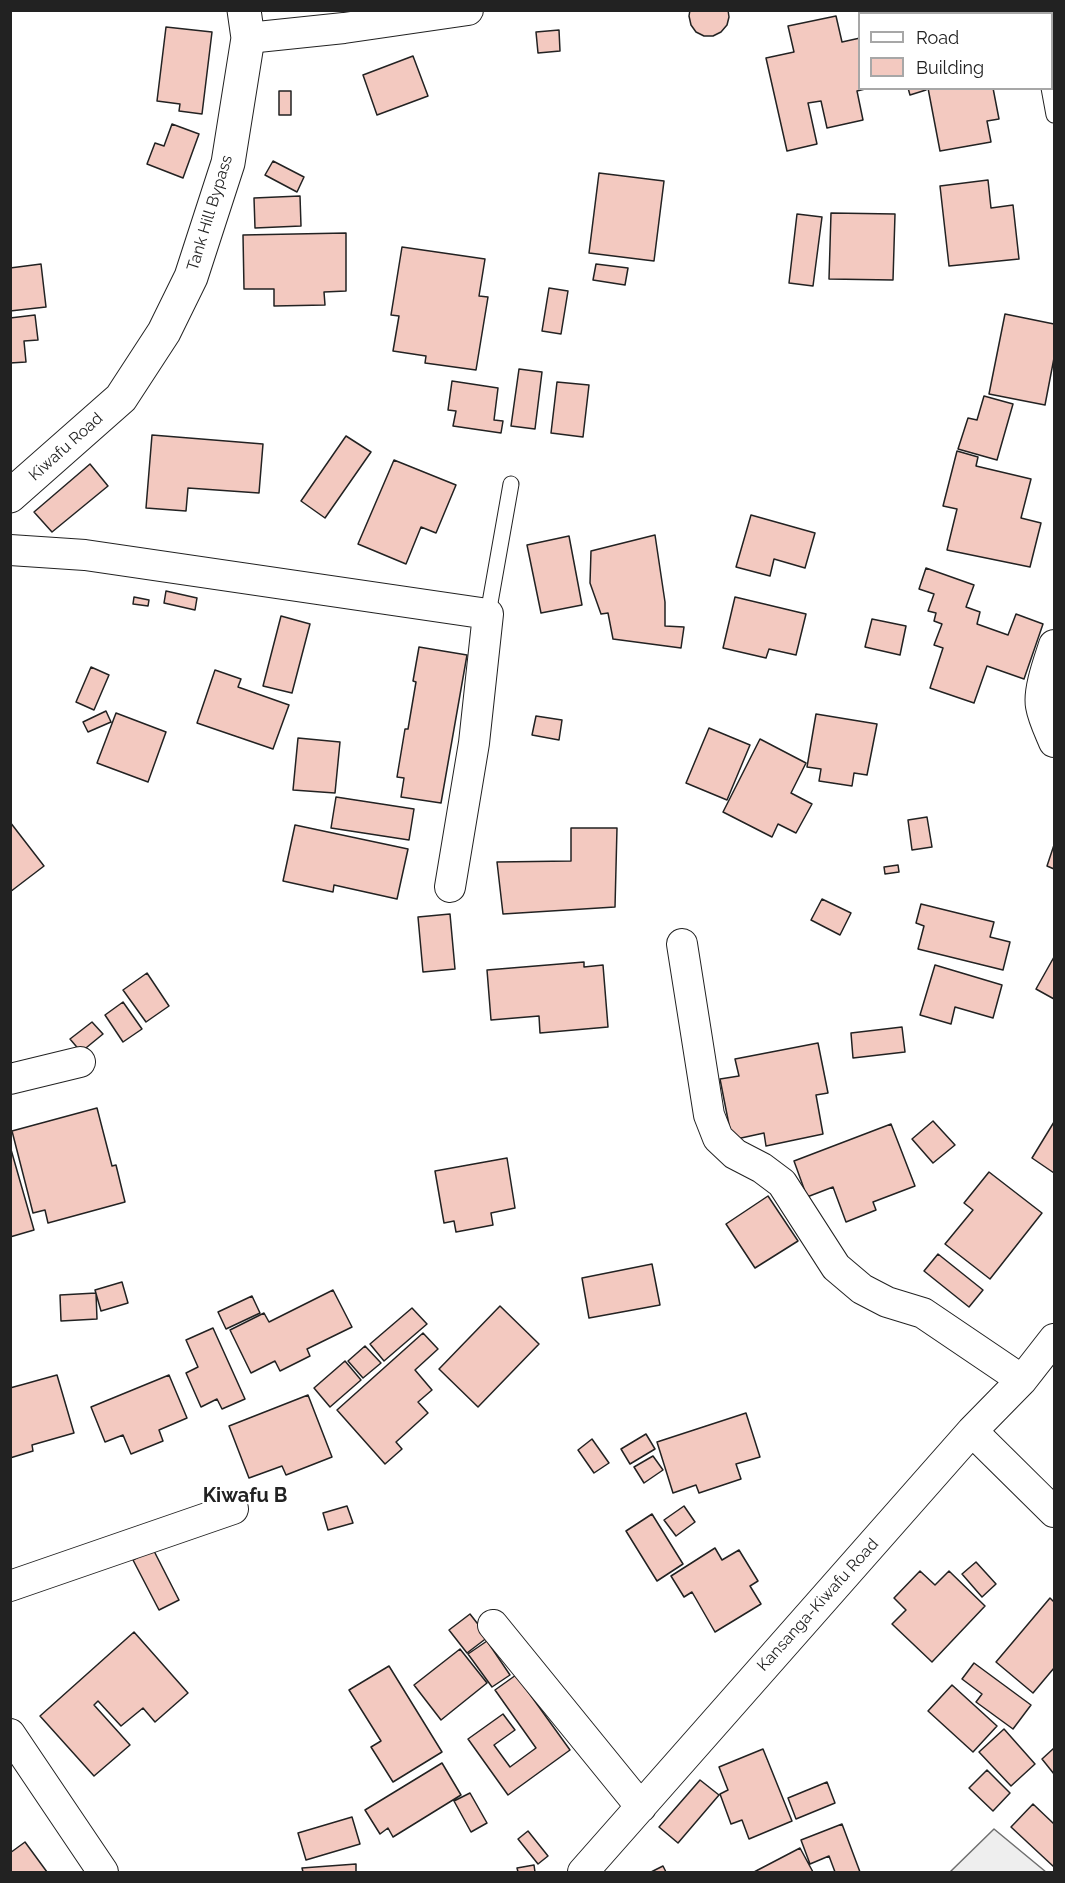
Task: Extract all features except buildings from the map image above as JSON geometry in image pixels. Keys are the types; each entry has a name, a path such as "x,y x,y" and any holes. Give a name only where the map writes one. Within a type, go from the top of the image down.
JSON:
{"street":[{"path":"246,24 344,28 468,10"},
{"name":"Tank Hill Bypass","path":"121,398 164,332 191,277 228,163 246,24"},
{"name":"Kiwafu Road","path":"10,496 121,398"},
{"path":"10,550 85,555 488,614 474,743 450,887"},
{"path":"1054,645 1045,672 1040,704 1054,742"},
{"path":"682,944 709,1115 718,1138 735,1154 762,1168 782,1183 836,1267 862,1289 887,1302 923,1313 1022,1380"},
{"path":"10,1079 80,1062"},
{"name":"Kansanga-Kiwafu Road","path":"583,1872 972,1431 1022,1380 1054,1339"},
{"path":"972,1431 1054,1512"},
{"path":"10,1586 233,1509"},
{"path":"493,1625 641,1807"},
{"path":"10,1734 103,1872"}],"lane":[{"path":"1049,90 1054,115"},
{"path":"488,614 511,484"}],"shaded area":[{"path":"994,1829 1046,1872 950,1872"}],"district":[{"name":"Kiwafu B","path":"245,1496"}]}
